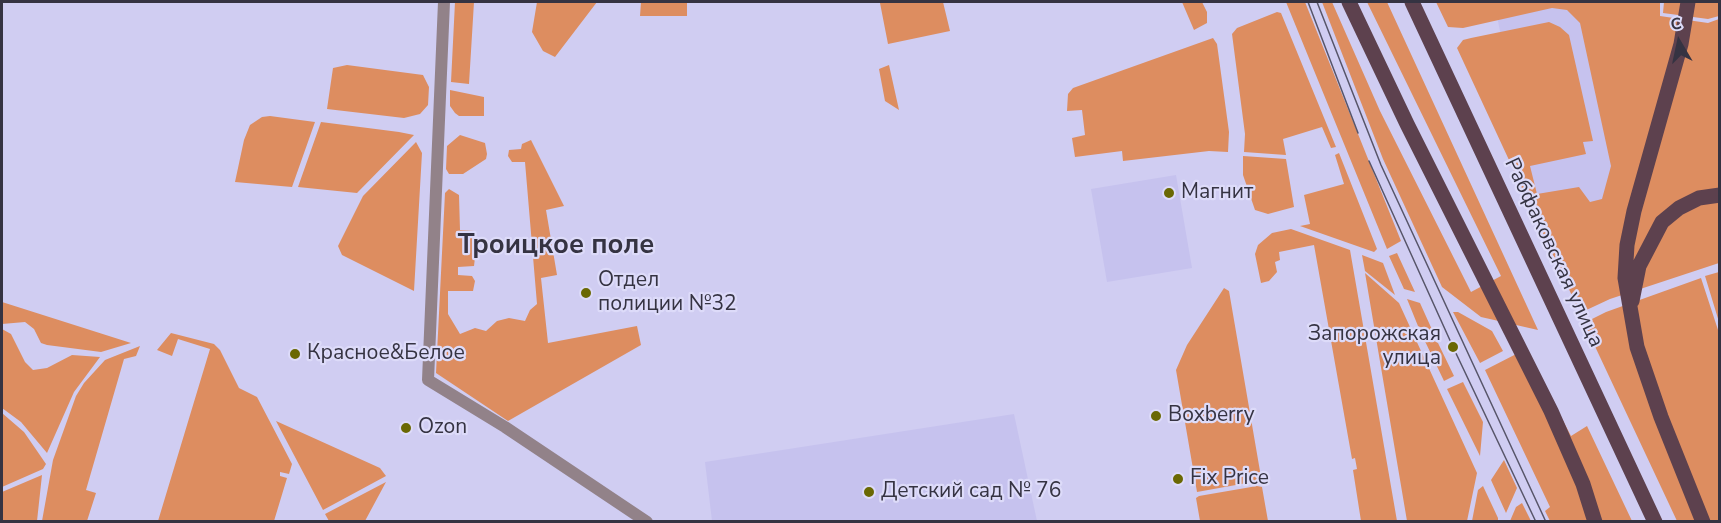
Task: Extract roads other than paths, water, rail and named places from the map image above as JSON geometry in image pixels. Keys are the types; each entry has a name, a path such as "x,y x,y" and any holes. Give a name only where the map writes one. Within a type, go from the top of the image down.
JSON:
{"main road":[{"path":"1349,2 1407,124 1551,411 1583,484 1595,522"},
{"name":"Рабфаковская улица","path":"1412,2 1655,522"},
{"path":"1688,2 1681,44 1627,245 1625,278 1629,315 1637,347 1661,417 1703,522"},
{"path":"1629,315 1639,266 1662,222 1679,208 1699,198 1719,195"}],"street":[{"path":"444,2 428,380 505,427 648,522"}],"tram line":[{"path":"1308,2 1358,133"},
{"path":"1317,2 1381,165 1546,522"},
{"path":"1369,161 1453,347 1536,522"}],"place":[{"name":"Магнит","path":"1169,193"},
{"name":"Отдел полиции №32","path":"586,293"},
{"name":"Запорожская улица","path":"1453,347"},
{"name":"Красное&Белое","path":"295,354"},
{"name":"Boxberry","path":"1156,416"},
{"name":"Ozon","path":"406,428"},
{"name":"Fix Price","path":"1178,479"},
{"name":"Детский сад № 76","path":"869,492"}],"district":[{"name":"Троицкое поле","path":"556,246"}]}
